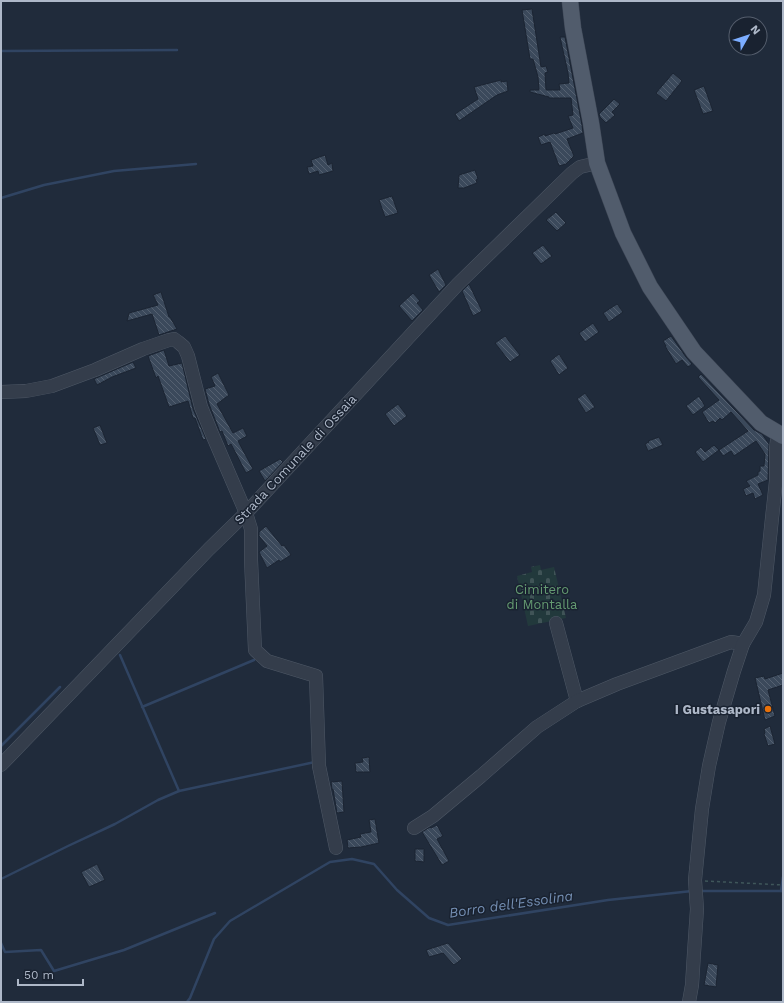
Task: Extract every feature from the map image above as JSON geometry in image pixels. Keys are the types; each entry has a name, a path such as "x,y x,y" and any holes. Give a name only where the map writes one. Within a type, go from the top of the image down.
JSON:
{"main road":[{"path":"570,1 591,123 596,164 623,233 650,287 694,352 761,423 781,435"}],"street":[{"name":"Strada Comunale di Ossaia","path":"1,765 246,512 458,284 572,173 580,167 596,164"},
{"path":"1,392 26,391 52,386 169,340 174,340 184,347 188,356 201,407 246,512 250,529 255,650 267,661 316,676 319,766 336,848"},
{"path":"689,1002 692,985 697,909 695,880 702,809 709,766 719,722 743,644 756,622 764,595 776,481 776,448 781,435"},
{"path":"556,623 577,701"},
{"path":"414,828 433,816 537,727 577,701 617,684 731,642 743,644"}],"path":[{"path":"695,880 783,885"}],"green space":[{"name":"Cimitero di Montalla","path":"540,565 541,570 554,567 566,618 528,626 517,576 532,572 531,567"}],"building":[{"path":"532,9 541,67 546,66 548,72 545,73 546,90 560,90 559,84 569,83 560,37 565,37 582,125 583,133 567,139 574,156 566,164 559,166 550,142 541,145 538,137 545,134 545,136 555,134 573,128 568,116 573,115 571,98 549,98 530,92 530,90 539,90 538,77 533,59 530,59 522,10"},
{"path":"673,73 682,81 666,101 656,93"},
{"path":"501,80 501,82 507,81 508,91 497,95 459,121 455,114 478,99 474,87"},
{"path":"704,86 713,111 703,114 694,90"},
{"path":"614,99 620,104 612,112 615,115 606,123 599,114"},
{"path":"325,155 328,165 332,163 333,171 319,175 318,171 309,174 307,167 313,166 311,160"},
{"path":"475,170 478,179 476,180 477,183 464,188 458,188 459,175"},
{"path":"392,196 398,213 385,217 379,200"},
{"path":"556,212 566,223 557,231 546,220"},
{"path":"543,245 552,256 541,264 532,253"},
{"path":"438,269 446,285 439,292 429,275"},
{"path":"469,284 482,311 473,316 462,291"},
{"path":"161,292 169,317 177,329 159,335 152,314 127,321 129,313 158,305 153,295"},
{"path":"413,293 420,301 417,303 423,310 412,321 399,306"},
{"path":"617,304 623,312 609,322 603,313"},
{"path":"593,323 599,332 585,342 579,333"},
{"path":"505,336 520,355 510,362 495,343"},
{"path":"671,336 692,364 688,367 682,360 676,364 665,346 663,341"},
{"path":"164,350 169,366 182,363 193,409 206,439 203,440 195,418 193,418 188,401 169,407 158,376 156,378 148,356"},
{"path":"559,354 568,368 559,375 550,361"},
{"path":"133,362 136,368 112,377 97,385 94,379"},
{"path":"218,373 229,395 217,404 233,433 243,428 247,436 238,441 253,469 246,473 231,444 228,446 222,431 220,432 209,404 205,389 215,386 211,377"},
{"path":"701,374 754,430 762,434 769,444 768,480 758,484 763,495 755,499 753,493 746,496 743,489 750,486 746,481 758,475 760,466 764,466 765,454 756,441 734,456 731,451 723,456 719,450 748,431 731,412 722,420 720,418 715,423 713,421 709,423 702,412 719,400 698,377"},
{"path":"585,393 595,407 586,413 577,399"},
{"path":"699,396 705,406 693,415 686,406"},
{"path":"398,404 407,416 394,426 385,414"},
{"path":"100,425 107,443 100,445 93,428"},
{"path":"659,437 663,445 648,451 645,444 649,442 648,441"},
{"path":"714,445 719,450 703,462 695,452 701,447 705,452"},
{"path":"280,459 283,462 265,481 259,471"},
{"path":"266,526 282,546 284,545 291,555 280,562 279,560 267,568 259,552 267,546 259,536 259,532"},
{"path":"783,673 783,685 768,690 775,716 765,720 755,678 764,676 765,679"},
{"path":"770,726 775,744 768,746 764,729"},
{"path":"369,757 370,772 356,772 355,763 363,762 362,758"},
{"path":"342,781 344,812 337,813 331,782"},
{"path":"375,819 379,843 348,848 347,840 361,837 360,834 371,832 369,820"},
{"path":"437,825 443,836 437,839 449,861 442,865 422,832"},
{"path":"415,849 424,849 424,862 415,861"},
{"path":"97,864 105,880 89,887 81,872"},
{"path":"448,943 462,959 454,965 443,953 429,957 426,950"},
{"path":"708,963 718,965 716,987 704,985"}],"waterway":[{"path":"1,51 177,50"},
{"path":"1,198 44,185 114,171 196,164"},
{"path":"120,655 179,791"},
{"path":"142,707 254,660"},
{"path":"1,746 60,687"},
{"path":"1,879 115,824 158,800 179,791 315,762"},
{"name":"Borro dell'Essolina","path":"187,1002 214,939 230,921 330,862 352,859 374,864 397,890 429,918 448,925 608,900 692,891"},
{"path":"781,891 783,877"},
{"name":"Borro dell'Essolina","path":"701,891 783,891"},
{"path":"1,943 5,952 41,950 54,971 124,950 215,913"}],"place":[{"name":"I Gustasapori","path":"768,709"}]}
